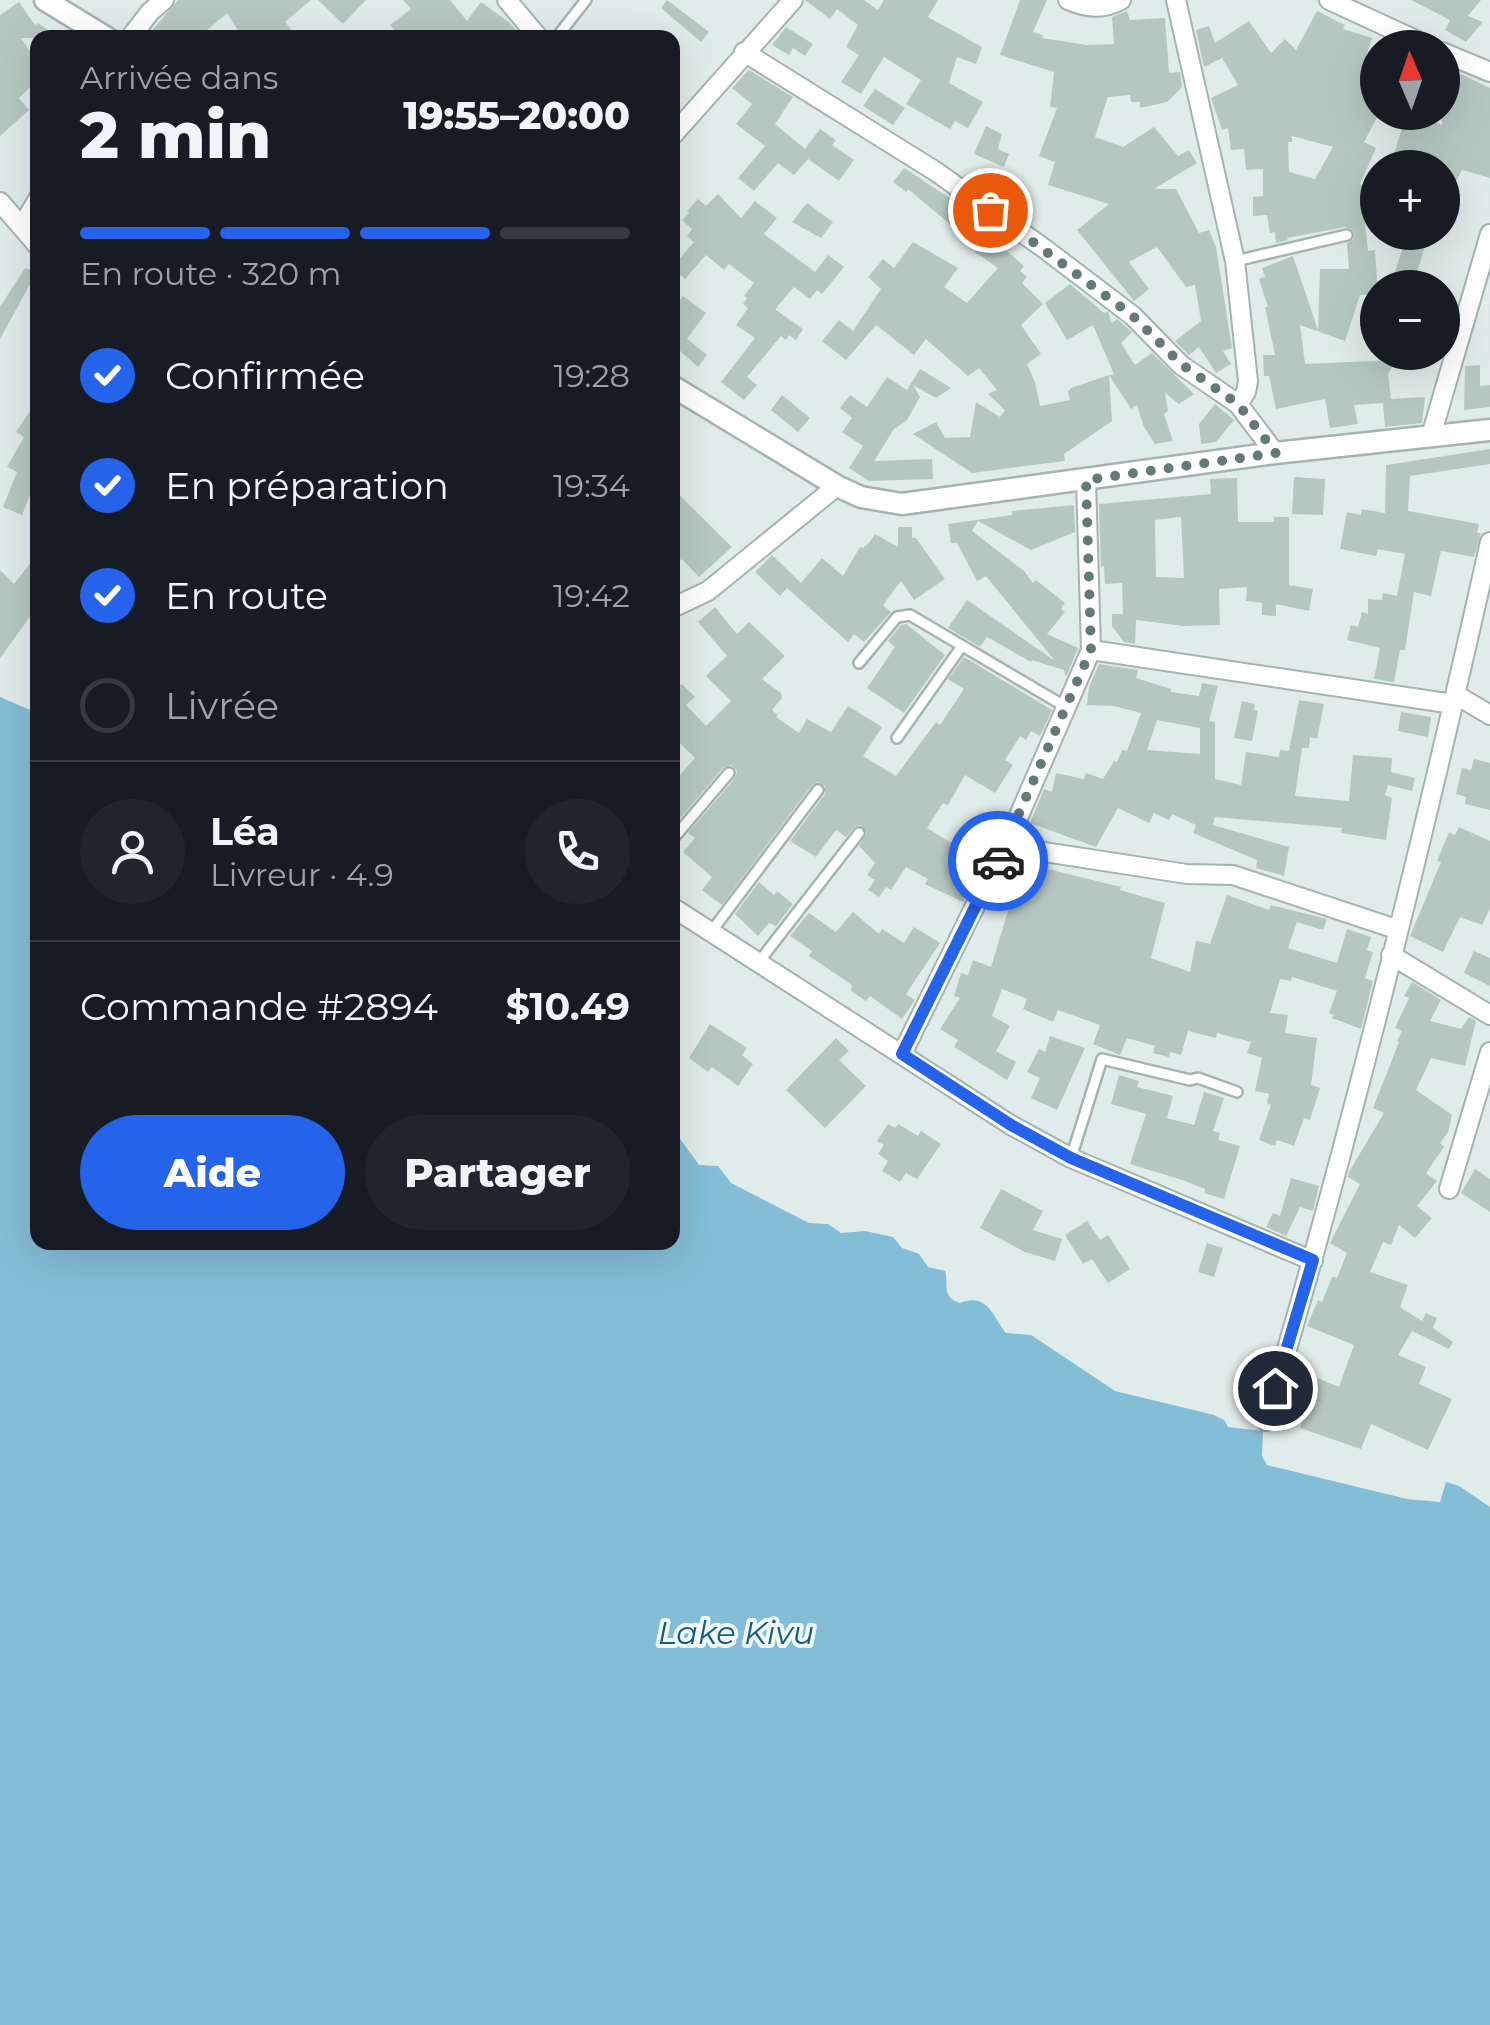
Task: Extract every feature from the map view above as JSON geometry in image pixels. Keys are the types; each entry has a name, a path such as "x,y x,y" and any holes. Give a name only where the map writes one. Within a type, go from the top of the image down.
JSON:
{"street":[{"path":"45,0 94,30"},
{"path":"507,0 531,30"},
{"path":"680,127 793,0"},
{"path":"1068,0 1108,7 1121,0"},
{"path":"1176,0 1235,261 1248,380 1238,404"},
{"path":"1329,0 1393,30"},
{"path":"135,30 153,4"},
{"path":"744,52 935,171 1133,316 1181,364 1238,404 1276,453"},
{"path":"1460,60 1490,72"},
{"path":"0,202 30,236"},
{"path":"22,226 30,212"},
{"path":"1431,436 1490,234"},
{"path":"680,391 837,486 861,497 902,504 1276,453 1490,430"},
{"path":"902,1054 1005,846 1091,650 1086,480"},
{"path":"680,604 708,591 837,486"},
{"path":"1266,1420 1313,1260 1490,542"},
{"path":"1091,650 1454,700 1490,715"},
{"path":"1005,846 1187,874 1233,875 1396,929"},
{"path":"680,912 1011,1125 1071,1158 1313,1260"},
{"path":"1390,955 1490,1015"},
{"path":"1449,1189 1490,1052"}],"lane":[{"path":"562,30 586,0"},
{"path":"1235,261 1347,235"},
{"path":"858,663 897,616 910,615 1066,708"},
{"path":"898,738 962,646"},
{"path":"680,831 729,773"},
{"path":"711,932 818,790"},
{"path":"758,963 859,833"},
{"path":"1071,1158 1102,1059 1190,1080 1198,1078 1238,1092"}],"water":[{"name":"Lake Kivu","path":"0,697 30,710 30,1250 680,1250 680,1139 699,1165 718,1166 731,1183 809,1223 828,1224 841,1233 865,1231 893,1237 902,1248 919,1254 928,1267 945,1271 948,1294 954,1300 983,1303 1006,1333 1031,1335 1115,1391 1214,1415 1228,1427 1263,1431 1262,1456 1267,1465 1407,1499 1440,1502 1446,1482 1490,1507 1490,2025 0,2025"}],"building":[{"path":"178,0 311,0 285,22 290,30 238,30 227,13 207,30 153,30"},
{"path":"318,0 366,0 343,24"},
{"path":"403,0 450,0 467,21 481,2 516,30 394,30 390,25 411,9"},
{"path":"667,0 709,32 701,42 661,8"},
{"path":"805,0 864,0 878,10 884,0 938,0 928,17 982,47 976,64 957,57 949,83 983,102 968,128 955,121 950,129 906,104 921,80 884,57 861,94 841,82 859,55 846,47 858,25 837,9 830,19"},
{"path":"1020,0 1047,0 1033,32 1043,35 1042,38 1087,45 1114,44 1112,17 1127,11 1130,20 1165,18 1169,73 1180,72 1182,87 1167,102 1140,108 1140,102 1131,102 1130,95 1108,97 1095,137 1123,147 1154,127 1178,156 1189,150 1197,163 1154,189 1176,189 1199,233 1209,230 1216,247 1232,348 1223,351 1231,364 1216,373 1199,347 1189,355 1175,341 1201,321 1195,285 1186,287 1157,247 1129,262 1149,289 1134,301 1077,230 1109,204 1048,185 1055,162 1039,156 1057,108 1050,107 1054,72 1000,55"},
{"path":"1411,0 1481,0 1468,16 1483,22 1466,42 1460,39 1460,30 1445,30 1450,20"},
{"path":"19,2 35,25 48,30 30,30 30,38 21,38 30,51 30,88 19,98 29,110 0,136 0,15"},
{"path":"1317,11 1345,25 1343,29 1360,34 1360,130 1370,130 1364,142 1376,148 1360,150 1360,250 1375,250 1376,270 1360,270 1360,295 1345,341 1300,325 1305,364 1360,362 1360,370 1390,370 1391,399 1425,397 1422,423 1385,427 1383,403 1354,405 1358,424 1330,428 1325,399 1276,409 1269,376 1264,376 1263,355 1275,355 1268,307 1259,279 1265,277 1262,268 1293,256 1318,330 1320,269 1349,269 1347,243 1355,234 1345,227 1276,243 1267,215 1253,216 1253,197 1263,196 1263,169 1246,170 1244,149 1231,150 1228,128 1222,130 1211,98 1238,85 1222,58 1204,67 1196,30 1209,26 1215,43 1249,21 1271,53 1285,39 1296,50","holes":["1292,136 1333,147 1315,179 1289,172 1288,142 1292,142"]},
{"path":"786,27 813,44 805,56 793,48 789,55 772,45"},
{"path":"749,70 793,97 775,124 805,149 820,129 836,140 832,145 854,160 839,181 808,159 794,175 778,163 754,191 738,178 765,146 736,124 752,104 732,88"},
{"path":"1460,76 1490,88 1490,178 1462,170 1460,174 1460,150 1395,150 1401,130 1460,130"},
{"path":"875,89 905,108 893,125 863,106"},
{"path":"986,126 1002,134 998,149 1009,154 1004,167 974,154"},
{"path":"904,168 965,208 952,226 908,189 906,192 893,182"},
{"path":"718,194 741,218 755,201 777,218 764,234 815,272 828,255 844,267 822,294 817,290 810,299 794,287 777,307 803,329 796,340 789,335 786,340 781,336 747,377 757,385 744,400 721,382 755,338 736,325 748,308 743,304 747,298 744,296 754,283 729,264 724,270 706,255 685,279 680,275 680,259 694,242 687,236 692,229 682,220 698,199 706,206"},
{"path":"807,203 833,222 821,238 792,222"},
{"path":"990,230 1005,240 1001,246 1024,266 1020,271 1027,277 1022,283 1043,304 1021,325 1041,354 1027,364 1040,406 1070,400 1071,388 1109,375 1112,421 1064,454 1065,461 972,473 913,434 936,422 945,438 970,437 976,402 1000,417 1005,410 988,394 997,390 979,368 968,376 926,339 914,355 876,325 846,360 822,341 839,320 853,331 881,289 868,277 883,259 894,268 913,242 958,268 944,287 967,303 998,268 975,252"},
{"path":"1402,250 1424,250 1418,270 1396,270"},
{"path":"25,268 30,269 30,284 0,339 0,307"},
{"path":"1070,284 1104,313 1108,312 1112,323 1117,319 1132,332 1121,343 1135,365 1152,353 1194,394 1179,404 1165,393 1168,411 1164,414 1173,441 1155,444 1137,405 1131,409 1109,375 1114,374 1093,325 1067,340 1045,303"},
{"path":"683,296 706,313 687,339 707,355 698,367 680,351"},
{"path":"1480,365 1480,386 1490,385 1490,407 1464,410 1465,366"},
{"path":"920,369 951,388 936,398 913,385 920,397 874,461 932,459 933,479 869,481 849,468 863,446 842,432 852,418 840,408 850,395 867,407 887,377 907,390"},
{"path":"782,395 810,418 798,432 771,410"},
{"path":"1215,404 1234,420 1216,442 1201,444 1199,424"},
{"path":"30,411 30,496 22,515 3,507 17,472 7,467 24,437 16,432"},
{"path":"1490,449 1490,464 1410,476 1408,511 1479,524 1477,533 1481,533 1474,557 1441,551 1431,596 1414,592 1405,650 1400,650 1394,682 1374,679 1380,648 1347,640 1351,625 1358,627 1362,612 1368,614 1368,599 1382,600 1383,593 1397,596 1405,554 1378,549 1376,556 1340,549 1347,512 1361,515 1362,509 1385,513 1386,465"},
{"path":"1294,477 1325,479 1323,515 1292,514"},
{"path":"1237,478 1238,522 1274,522 1274,517 1289,517 1289,585 1313,589 1309,611 1276,604 1276,616 1262,615 1262,603 1246,601 1247,587 1219,589 1220,625 1184,626 1136,620 1135,644 1124,642 1112,626 1112,614 1123,614 1122,583 1105,584 1104,565 1101,568 1099,504 1211,494 1210,479","holes":["1181,517 1184,578 1156,577 1155,520"]},
{"path":"680,496 732,547 699,577 682,559"},
{"path":"1074,505 1075,532 1031,550 978,521 972,531 1024,571 1033,583 1036,580 1065,603 1061,609 1065,612 1047,634 1078,648 1066,677 1064,670 1031,662 987,637 980,647 948,628 967,600 1055,661 986,576 977,581 957,543 951,543 948,524 1012,515 1012,511"},
{"path":"898,527 912,527 912,538 916,538 945,579 914,600 901,581 883,605 891,612 864,642 854,634 848,642 787,588 780,596 755,572 772,555 801,583 822,558 843,576 860,547 875,534 898,547"},
{"path":"30,563 30,617 0,658 0,570 14,584"},
{"path":"715,607 737,634 749,622 785,656 762,679 781,693 782,698 772,710 776,717 799,733 807,719 831,732 848,706 882,727 863,756 896,776 936,722 940,725 964,689 948,679 964,657 1052,710 1040,736 1031,731 1026,740 1020,736 1005,760 1013,765 995,793 965,775 948,805 943,803 927,828 985,857 963,902 925,884 928,879 906,867 891,890 886,887 879,897 868,890 875,880 867,875 875,863 859,846 867,833 861,825 846,837 836,830 816,857 790,841 825,794 825,786 818,782 722,905 702,890 712,877 683,852 695,838 688,833 737,771 731,765 724,767 680,818 680,775 695,758 680,743 680,686 695,697 686,705 706,726 731,701 706,676 727,656 698,622"},
{"path":"906,624 945,655 904,713 867,688 895,647 888,641"},
{"path":"1099,664 1138,670 1136,678 1171,692 1199,696 1202,683 1218,686 1209,721 1215,722 1215,779 1241,785 1246,752 1279,757 1280,750 1289,751 1299,700 1324,704 1317,739 1310,737 1309,748 1302,748 1295,796 1349,801 1353,755 1392,758 1391,772 1415,778 1412,791 1388,785 1385,795 1392,798 1386,840 1341,833 1342,828 1215,817 1213,825 1289,847 1284,876 1256,868 1257,860 1193,833 1196,825 1172,814 1169,820 1154,813 1149,823 1118,808 1096,847 1030,823 1044,789 1052,792 1056,773 1084,779 1086,773 1103,779 1122,750 1127,751 1141,713 1087,705 1089,687","holes":["1157,720 1200,728 1200,754 1147,750"]},
{"path":"1242,701 1255,704 1254,710 1258,711 1252,741 1234,738"},
{"path":"1401,712 1431,717 1428,737 1398,731"},
{"path":"1474,759 1490,763 1490,810 1465,804 1466,797 1456,794 1462,768 1471,770"},
{"path":"1459,827 1490,841 1490,909 1482,925 1460,917 1443,952 1410,936 1441,862 1437,861 1449,832 1455,835"},
{"path":"1029,862 1165,903 1151,958 1190,972 1196,941 1210,944 1227,895 1269,910 1271,905 1327,919 1323,930 1297,922 1288,948 1337,963 1347,929 1371,937 1367,950 1373,952 1365,978 1373,981 1361,1029 1332,1018 1334,1015 1329,1013 1337,991 1292,977 1291,981 1280,979 1270,1013 1288,1015 1285,1033 1317,1038 1311,1085 1320,1088 1310,1120 1304,1118 1294,1146 1277,1140 1275,1146 1259,1140 1271,1105 1267,1103 1269,1094 1255,1091 1262,1058 1247,1053 1251,1042 1217,1033 1216,1038 1188,1031 1181,1055 1153,1053 1155,1046 1127,1038 1120,1055 1093,1044 1100,1025 1058,1010 1053,1022 1023,1009 1027,999 1002,989 992,1016 1010,1026 996,1051 1016,1062 1007,1080 954,1047 958,1040 940,1029 960,998 954,996 961,973 968,975 973,960 991,967 1011,901 1006,899 1010,882 1022,885"},
{"path":"759,882 793,904 776,926 769,923 758,936 735,914"},
{"path":"853,912 879,934 882,929 904,943 914,927 940,943 906,994 915,1000 902,1019 870,996 866,1001 851,991 852,985 809,956 812,951 790,936 809,913 836,932"},
{"path":"1474,951 1490,958 1490,986 1464,973"},
{"path":"1412,982 1441,1000 1430,1021 1461,1029 1469,1017 1476,1021 1465,1066 1431,1058 1416,1090 1452,1115 1448,1132 1440,1143 1444,1147 1426,1173 1437,1181 1417,1206 1432,1218 1415,1238 1399,1225 1391,1245 1383,1242 1370,1272 1408,1285 1400,1307 1422,1321 1426,1313 1437,1318 1433,1328 1453,1342 1449,1349 1412,1331 1398,1355 1426,1367 1419,1384 1452,1399 1428,1450 1371,1424 1361,1449 1300,1428 1317,1378 1339,1387 1354,1345 1307,1326 1332,1277 1337,1278 1347,1253 1330,1243 1360,1184 1348,1177 1349,1172 1384,1113 1373,1108 1399,1042 1402,1031 1395,1028"},
{"path":"710,1024 747,1048 742,1055 753,1064 738,1086 712,1067 708,1072 689,1058"},
{"path":"1050,1036 1085,1048 1057,1110 1031,1098 1040,1078 1027,1072 1039,1049 1045,1052"},
{"path":"836,1038 849,1051 839,1060 866,1086 825,1128 786,1090"},
{"path":"1119,1075 1139,1081 1137,1087 1173,1096 1167,1118 1194,1125 1204,1092 1224,1098 1213,1131 1220,1133 1218,1140 1240,1146 1224,1199 1182,1180 1130,1164 1146,1114 1111,1104"},
{"path":"888,1124 895,1128 898,1124 918,1136 921,1131 941,1144 917,1179 906,1173 900,1182 882,1171 888,1161 878,1154 884,1145 877,1141"},
{"path":"1475,1169 1490,1179 1490,1212 1461,1193"},
{"path":"1291,1178 1319,1186 1313,1211 1300,1207 1286,1236 1266,1227 1273,1213 1280,1216"},
{"path":"1001,1189 1043,1211 1033,1230 1062,1239 1055,1261 1025,1252 980,1228"},
{"path":"1087,1221 1100,1240 1108,1235 1130,1269 1108,1283 1092,1259 1083,1264 1065,1235"},
{"path":"1207,1243 1223,1248 1214,1277 1198,1272"}],"way so far":[{"path":"990,210 1133,316 1181,364 1238,404 1276,453 1086,480 1091,650 998,861"}],"route":[{"path":"998,861 902,1054 1011,1125 1071,1158 1313,1260 1275,1388"}]}
